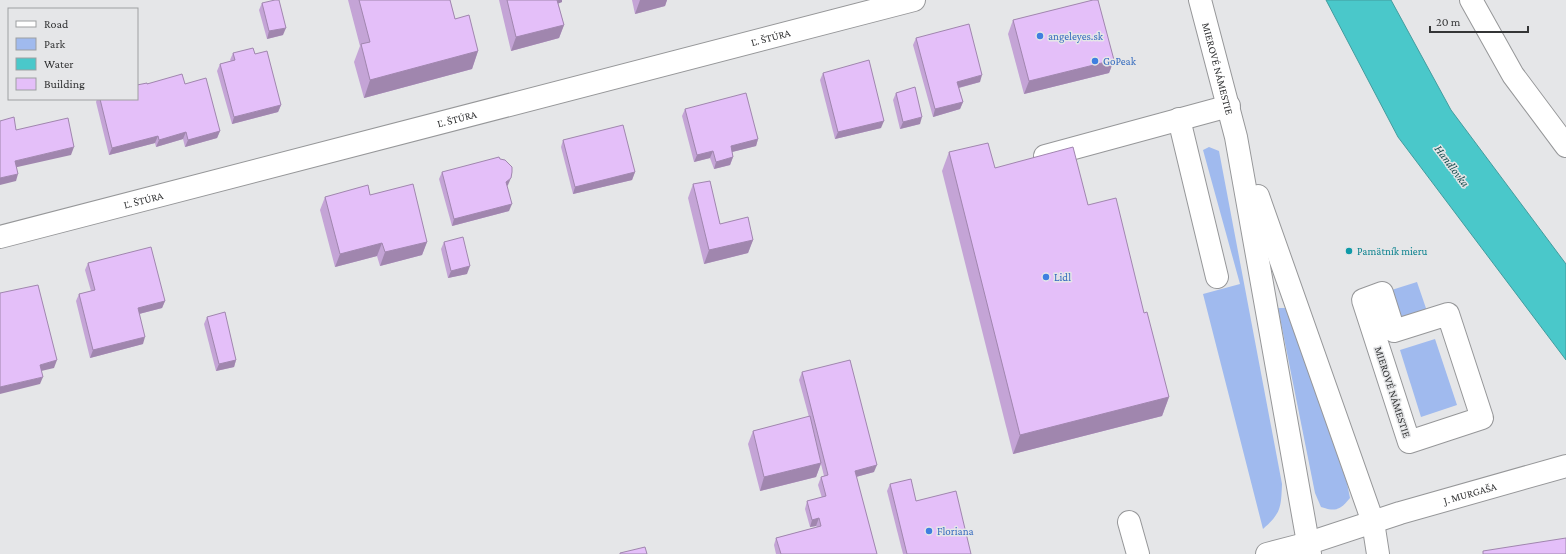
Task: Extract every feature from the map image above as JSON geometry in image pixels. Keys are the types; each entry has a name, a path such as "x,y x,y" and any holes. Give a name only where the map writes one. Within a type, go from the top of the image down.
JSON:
{"street":[{"name":"Ľ. ŠTÚRA","path":"0,237 914,0"},
{"name":"MIEROVÉ NÁMESTIE","path":"1200,0 1236,137 1309,548"},
{"path":"1471,0 1513,75 1566,146"},
{"path":"1028,160 1229,106"},
{"path":"1179,119 1217,277"},
{"name":"MIEROVÉ NÁMESTIE","path":"1236,137 1373,522 1378,554"},
{"name":"MIEROVÉ NÁMESTIE","path":"1382,293 1394,331 1448,314 1482,418 1409,442 1363,300 1382,293"},
{"name":"J. MURGAŠA","path":"1267,554 1309,548 1373,522 1566,466"},
{"path":"1129,522 1138,554"}],"green space":[{"path":"1209,147 1219,151 1282,484 1279,510 1273,519 1263,529 1203,294 1240,284 1203,150"},
{"path":"1417,282 1430,320 1394,331 1382,293"},
{"path":"1278,308 1286,308 1347,483 1350,498 1343,505 1334,510 1321,507 1315,493"},
{"path":"1435,339 1457,405 1421,417 1400,350"}],"water":[{"name":"Handlovka","path":"1326,0 1391,0 1451,110 1566,264 1566,360 1398,137"}],"building":[{"path":"279,0 286,28 269,31 262,3"},
{"path":"359,0 450,0 455,19 469,15 478,51 370,80 361,44 370,42"},
{"path":"507,0 557,0 564,25 516,37"},
{"path":"1098,0 1114,60 1029,81 1013,20"},
{"path":"969,24 982,75 957,82 963,102 935,109 916,38"},
{"path":"253,48 255,54 267,51 281,105 234,117 220,64 235,60 233,53"},
{"path":"869,60 884,121 838,132 823,73"},
{"path":"182,74 185,84 206,78 220,131 188,140 186,132 159,140 158,136 112,148 100,100 138,100 138,85 147,84"},
{"path":"915,87 922,117 903,122 896,93"},
{"path":"746,93 758,139 731,146 733,157 716,162 713,151 697,155 685,109"},
{"path":"14,117 16,130 68,118 74,147 15,161 18,174 0,178 0,121"},
{"path":"623,125 635,172 575,187 563,140"},
{"name":"Lidl","path":"988,143 995,168 1073,147 1088,205 1116,198 1144,313 1147,312 1169,397 1020,435 949,152"},
{"path":"499,157 500,159 505,160 512,167 511,178 506,182 512,204 454,219 442,172"},
{"path":"710,181 720,224 748,217 753,240 709,250 693,184"},
{"path":"413,184 427,242 385,252 382,243 340,254 325,197 368,185 370,195"},
{"path":"463,237 470,266 451,271 444,242"},
{"path":"151,247 165,301 138,308 145,337 93,350 79,294 95,290 88,263"},
{"path":"38,285 57,360 40,365 43,377 0,387 0,293"},
{"path":"225,312 236,360 219,364 207,317"},
{"path":"850,360 877,465 855,471 877,554 781,554 776,538 821,526 819,518 812,520 807,501 826,496 821,477 828,475 802,372"},
{"path":"810,416 821,463 764,477 753,431"},
{"name":"Floriana","path":"911,479 916,501 956,491 971,554 907,554 890,484"},
{"path":"1566,538 1566,554 1483,554 1483,551"},
{"path":"645,547 647,554 620,554 620,553"}],"place":[{"name":"angeleyes.sk","path":"1040,36"},
{"name":"GoPeak","path":"1095,61"},
{"name":"Pamätník mieru","path":"1349,251"},
{"name":"Lidl","path":"1046,277"},
{"name":"Floriana","path":"929,531"}]}
